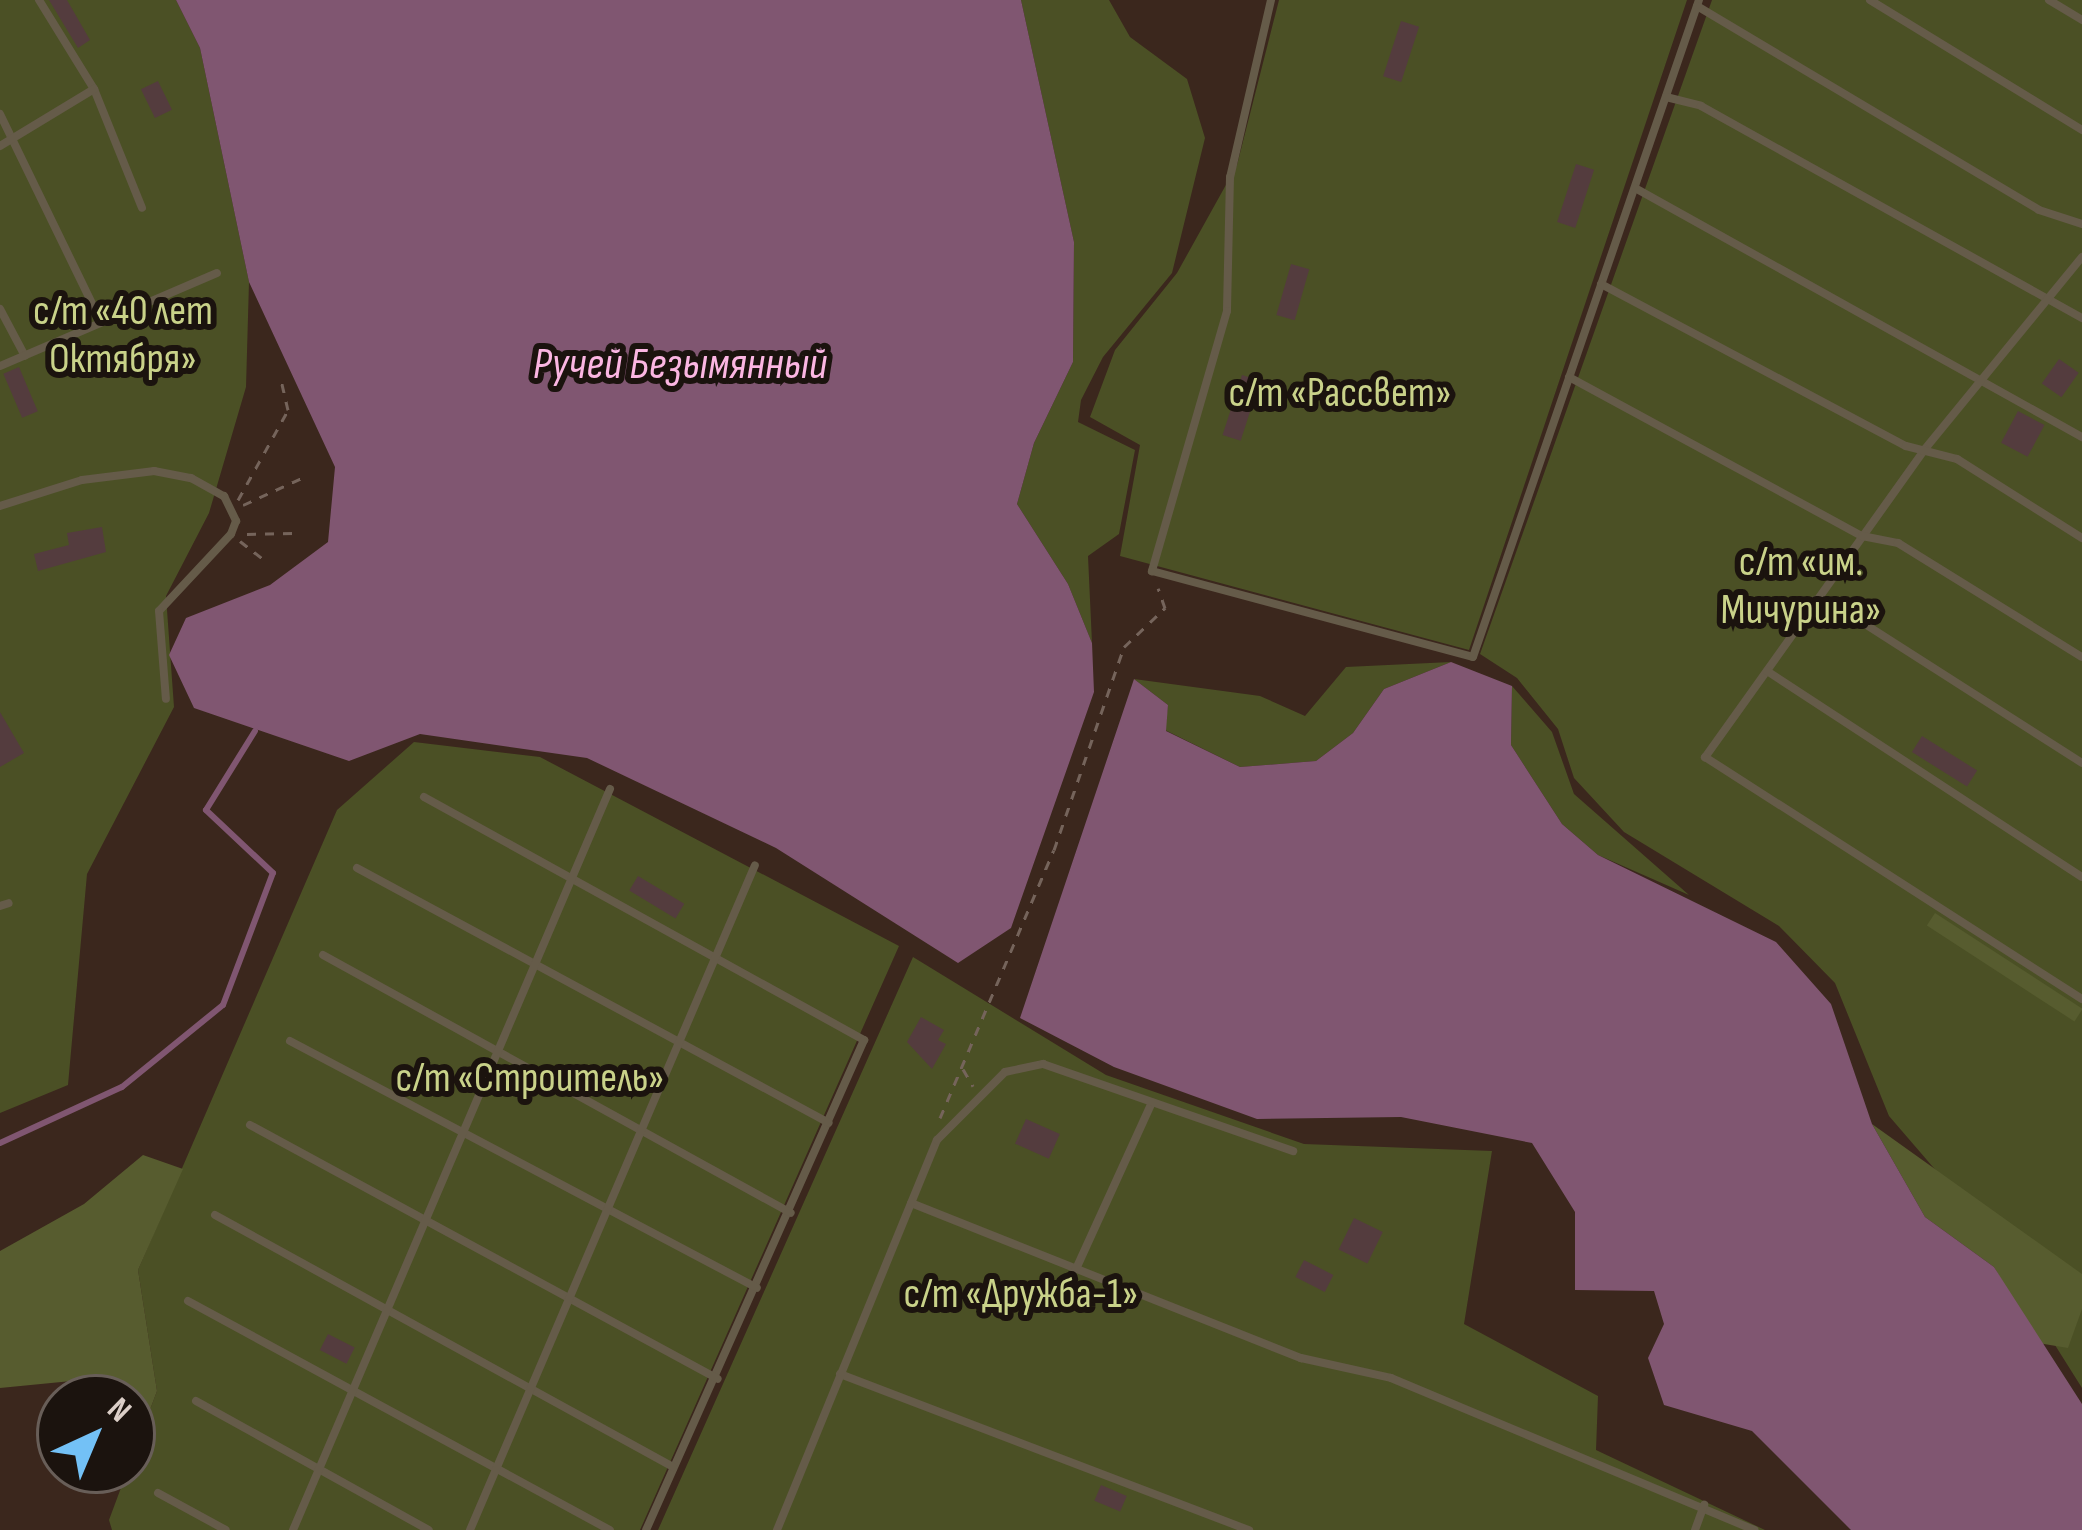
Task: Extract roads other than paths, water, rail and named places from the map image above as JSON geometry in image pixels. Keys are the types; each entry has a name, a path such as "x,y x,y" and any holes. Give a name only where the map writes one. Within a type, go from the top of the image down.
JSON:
{"lane":[{"path":"39,0 94,89 142,208"},
{"path":"1271,0 1230,177 1227,311 1152,571 1473,657 1698,3 2039,210 2082,224"},
{"path":"1870,0 2082,130"},
{"path":"2049,0 2082,20"},
{"path":"0,146 94,89"},
{"path":"1666,97 1701,106 2082,318"},
{"path":"0,114 101,322"},
{"path":"1634,188 1917,352 1983,375 2082,437"},
{"path":"2082,256 1925,449 1705,757 2082,999"},
{"path":"0,366 218,273"},
{"path":"1601,284 1906,446 1957,459 2082,538"},
{"path":"0,309 25,356"},
{"path":"1569,377 1862,536 1898,543 2082,657"},
{"path":"0,506 82,480 154,471 191,478 233,509 231,534 159,611 166,699"},
{"path":"1815,600 1857,619 2082,763"},
{"path":"1767,670 2082,878"},
{"path":"293,1530 610,789"},
{"path":"424,797 863,1040 718,1379 646,1530"},
{"path":"470,1530 755,865"},
{"path":"357,868 829,1124"},
{"path":"323,955 791,1213"},
{"path":"290,1041 757,1288"},
{"path":"777,1530 937,1140 977,1093 1005,1072 1043,1064 1293,1150"},
{"path":"1076,1269 1152,1102"},
{"path":"250,1125 718,1379"},
{"path":"911,1203 1301,1358 1390,1378 1704,1505 1754,1530"},
{"path":"215,1216 673,1467"},
{"path":"188,1301 610,1530"},
{"path":"840,1373 1249,1530"},
{"path":"196,1401 429,1530"},
{"path":"158,1493 226,1530"},
{"path":"1695,1530 1704,1505"}],"water":[{"name":"Ручей Безымянный","path":"176,0 1021,0 1074,242 1073,362 1034,443 1017,504 1068,584 1092,643 1094,692 1011,928 958,963 776,848 587,758 420,734 349,761 194,708 169,655 186,618 270,585 328,542 335,467 249,282 200,48"},
{"path":"1451,662 1512,686 1511,745 1562,824 1598,855 1776,942 1831,1004 1872,1124 1925,1217 1994,1267 2082,1404 2082,1530 1851,1530 1752,1431 1664,1405 1648,1358 1664,1324 1654,1291 1575,1290 1575,1212 1532,1143 1401,1117 1257,1119 1114,1067 1020,1018 1134,679 1168,705 1166,731 1240,767 1316,761 1353,733 1384,689"}],"waterway":[{"path":"0,1143 122,1087 223,1005 273,873 206,810 255,731"}],"park label":[{"name":"с/т «40 лет Октября»","path":"123,336"},
{"name":"с/т «Рассвет»","path":"1340,394"},
{"name":"с/т «им. Мичурина»","path":"1801,587"},
{"name":"с/т «Строитель»","path":"530,1079"},
{"name":"с/т «Дружба-1»","path":"1021,1295"}]}
